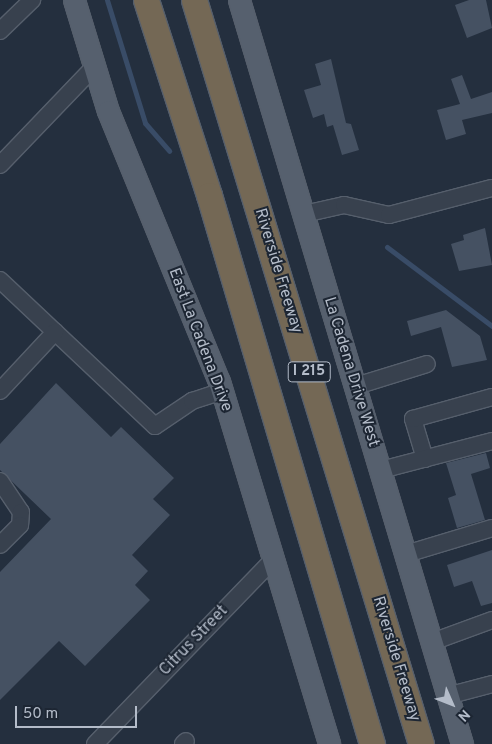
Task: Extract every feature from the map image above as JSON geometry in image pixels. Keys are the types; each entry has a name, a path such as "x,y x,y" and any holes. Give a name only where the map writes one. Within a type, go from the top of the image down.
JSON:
{"highway":[{"name":"I 215","path":"146,0 209,195 372,744"},
{"name":"Riverside Freeway","path":"194,0 421,744"}],"main road":[{"name":"East La Cadena Drive","path":"74,0 108,111 222,391 329,744"},
{"name":"La Cadena Drive West","path":"239,0 462,744"}],"street":[{"path":"0,31 32,0"},
{"path":"0,166 94,67"},
{"path":"304,214 344,205 394,214 492,188"},
{"path":"0,280 155,426 192,401 222,391"},
{"path":"0,391 55,332"},
{"path":"356,386 426,364"},
{"path":"425,458 413,419 492,397"},
{"path":"380,470 492,441"},
{"path":"0,481 21,512 20,525 0,546"},
{"path":"406,554 492,528"},
{"name":"Citrus Street","path":"95,744 272,560"},
{"path":"432,642 492,620"},
{"path":"447,696 492,684"}],"building":[{"path":"469,0 486,0 492,28 467,38 455,5"},
{"path":"331,59 346,123 351,124 359,150 342,155 333,125 327,127 324,114 313,118 304,90 321,85 315,64"},
{"path":"462,75 471,99 492,92 492,113 462,120 466,134 446,140 437,110 460,104 451,79"},
{"path":"485,228 492,265 459,271 451,244 464,240 463,235"},
{"path":"446,310 480,336 487,360 452,367 441,327 411,336 407,321"},
{"path":"56,383 111,437 121,427 174,478 153,499 170,515 132,555 148,571 135,585 150,600 85,666 59,641 0,700 0,572 51,519 0,470 0,444"},
{"path":"486,453 490,468 471,474 485,520 457,528 448,498 456,495 446,463"},
{"path":"492,550 492,603 481,606 472,581 454,587 447,565"}],"waterway":[{"path":"107,0 145,123 169,151"},
{"path":"387,247 492,326"}]}
